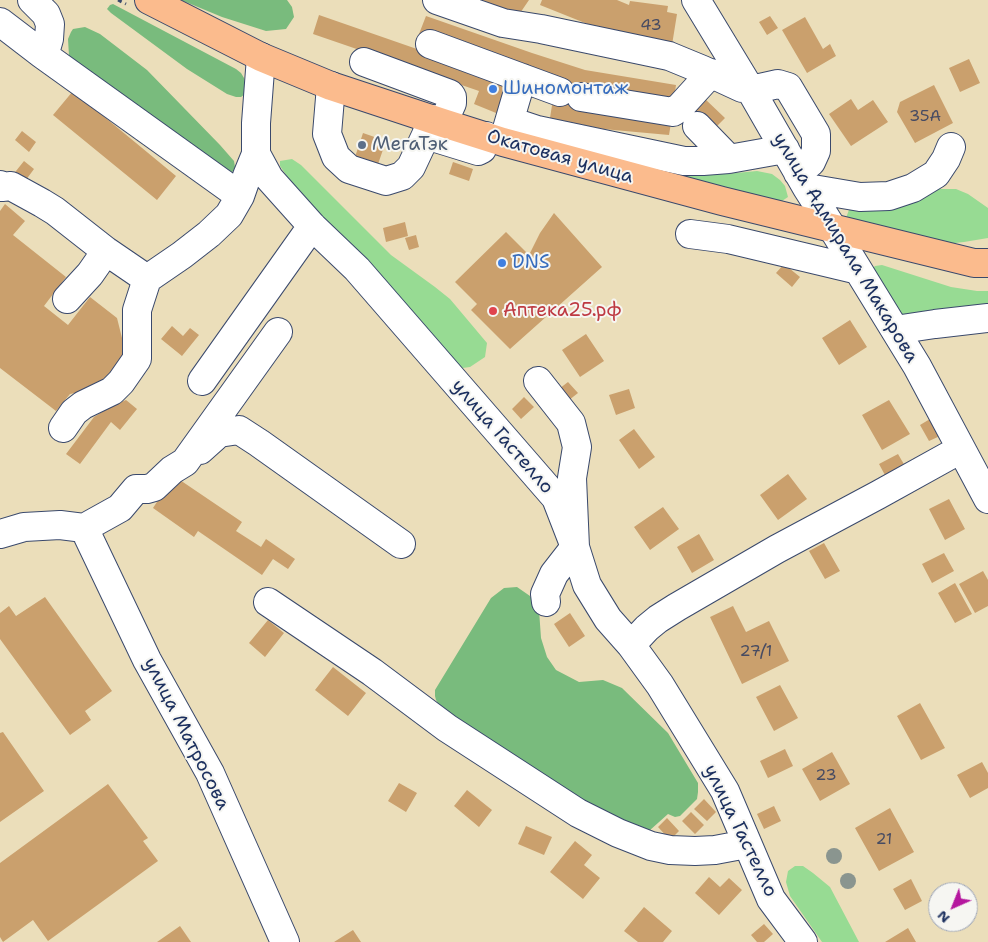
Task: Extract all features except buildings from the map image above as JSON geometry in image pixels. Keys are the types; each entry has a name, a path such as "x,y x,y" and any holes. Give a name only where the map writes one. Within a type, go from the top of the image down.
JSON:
{"main road":[{"name":"Окатовая улица","path":"149,0 260,56 434,126 500,133 722,201 974,263 988,263"}],"street":[{"path":"32,0 46,14 50,24 49,39 42,54"},
{"path":"437,0 503,23 541,29 669,56 742,88 750,89 783,84 788,87 794,96 816,134 816,151 802,181 860,196 889,196 913,188 936,174 951,147"},
{"name":"улица Адмирала Макарова","path":"696,0 750,89 802,181 917,366 988,499"},
{"path":"0,22 240,196"},
{"path":"430,44 570,95 673,112 680,107 711,73"},
{"name":"улица Гастелло","path":"260,56 256,154 269,178 312,226 357,269 556,498 588,585 608,619 632,645 660,686 725,791 772,899 803,942"},
{"path":"331,86 327,134 336,157 349,169 386,182 402,176 411,167 434,126 452,102 452,97 450,94 364,62"},
{"path":"522,78 500,133 537,130 684,161 729,158 785,149"},
{"path":"697,126 729,158"},
{"path":"63,428 74,412 83,405 112,391 122,382 137,359 137,310 147,279 209,234 230,215 240,196 256,154"},
{"path":"0,185 2,187 11,186 55,211 106,251 147,279"},
{"path":"722,201 716,216 701,236 728,239 858,270"},
{"path":"202,381 312,226"},
{"path":"68,299 90,274 106,251"},
{"path":"895,330 988,318"},
{"path":"186,462 278,332"},
{"path":"538,381 571,423 577,447 572,478 575,547 554,574 545,594 546,602"},
{"path":"0,534 24,527 60,525 84,528 120,508 136,489 154,487 172,470 186,462 219,433 239,430 401,544"},
{"path":"632,645 647,628 677,606 777,549 961,449"},
{"name":"улица Матросова","path":"84,528 147,660 210,773 285,942"},
{"path":"268,602 372,672 447,728 578,813 643,843 670,850 715,850 748,844"}],"green space":[{"path":"181,0 287,0 292,7 294,17 286,29 266,31 222,17"},
{"path":"113,4 236,69 244,78 245,94 241,97 236,97 227,94 187,69 111,13 107,9"},
{"path":"85,27 100,34 147,70 234,161 235,167 233,171 230,174 73,65 69,56 68,39 73,29"},
{"path":"541,136 725,174 757,171 772,174 785,186 788,197 776,203"},
{"path":"292,159 301,165 391,255 450,299 487,343 485,357 470,367 455,369 299,194 280,166 280,161"},
{"path":"938,189 956,189 968,194 988,208 988,238 946,244 846,218 850,207"},
{"path":"882,265 951,287 988,291 988,313 901,316 870,271 875,266"},
{"path":"517,587 530,596 539,610 541,638 547,657 556,670 579,682 603,680 622,688 668,733 698,783 697,799 680,816 675,817 668,814 649,831 587,808 441,708 436,700 435,690 491,598 504,588"},
{"path":"795,866 803,866 830,887 859,942 822,942 790,896 786,882 788,871"}],"place":[{"name":"Шиномонтаж","path":"493,89"},
{"name":"МегаТэк","path":"362,145"},
{"name":"DNS","path":"502,263"},
{"name":"Аптека25.рф","path":"493,311"}]}
